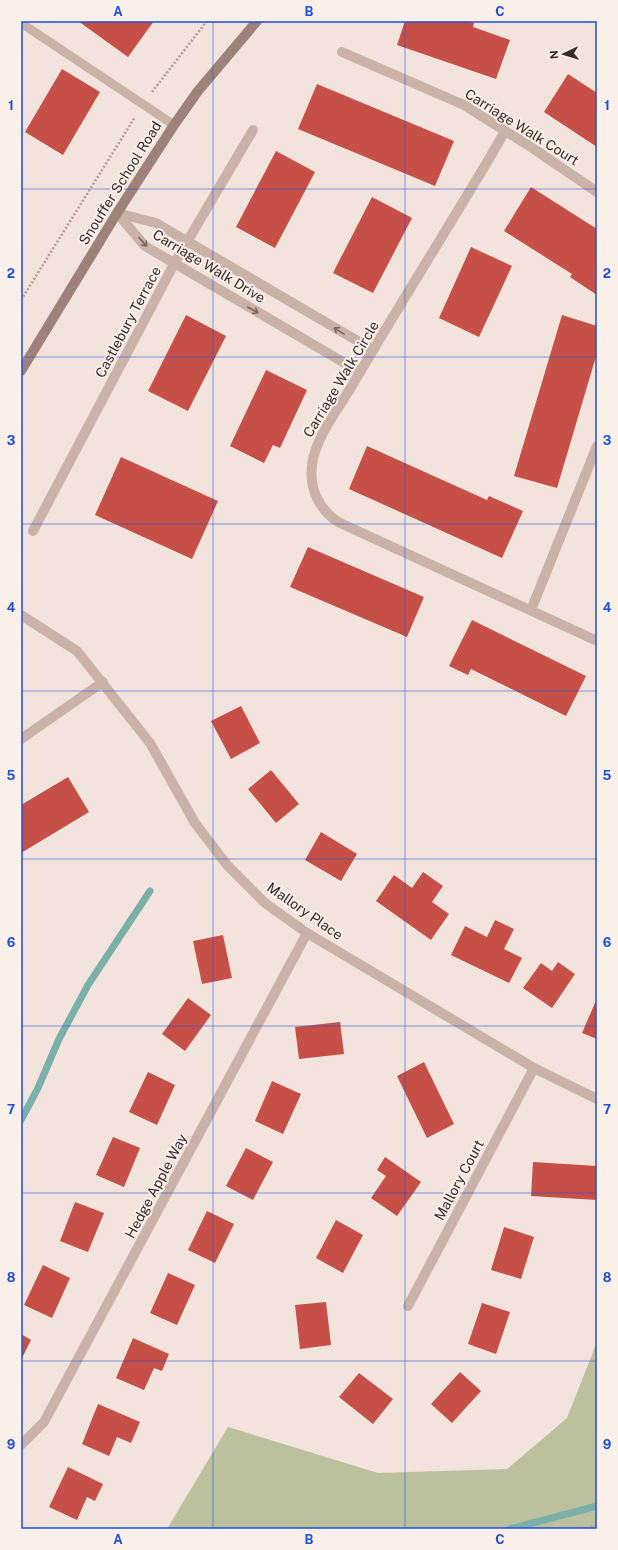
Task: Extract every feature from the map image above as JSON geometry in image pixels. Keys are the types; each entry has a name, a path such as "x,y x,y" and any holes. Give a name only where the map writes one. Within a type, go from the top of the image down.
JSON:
{"main road":[{"name":"Snouffer School Road","path":"21,371 117,213 174,125 198,91 257,21"}],"street":[{"name":"Carriage Walk Court","path":"342,52 464,105 597,192"},
{"name":"Castlebury Terrace","path":"33,531 174,264 253,130"},
{"name":"Carriage Walk Circle","path":"505,131 315,448 312,465 313,483 317,500 327,514 338,522 595,640"},
{"name":"Carriage Walk Drive","path":"117,213 156,223 373,350"},
{"name":"Carriage Walk Drive","path":"117,213 146,246 174,264 360,372"},
{"path":"531,610 597,446"},
{"name":"Mallory Place","path":"21,615 77,651 150,742 195,823 227,865 265,903 307,933 534,1068 597,1099"},
{"path":"21,739 103,682"},
{"name":"Hedge Apple Way","path":"21,1445 44,1422 307,933"},
{"name":"Mallory Court","path":"408,1306 534,1068"}],"lane":[{"path":"21,23 174,125"}],"path":[{"path":"21,300 143,105 207,21"},
{"path":"583,1529 597,1526"}],"green space":[{"path":"597,1342 597,1529 167,1529 228,1427 378,1473 507,1469 567,1418"}],"building":[{"path":"78,21 154,21 128,57"},
{"path":"405,21 466,21 474,23 473,27 510,40 496,79 397,45"},
{"path":"62,69 100,92 63,155 25,132"},
{"path":"568,74 597,93 597,147 544,112"},
{"path":"317,84 454,141 435,186 298,129"},
{"path":"276,151 315,172 275,248 236,227"},
{"path":"531,187 597,229 597,295 570,277 572,274 504,231"},
{"path":"372,197 412,218 373,293 333,273"},
{"path":"471,247 512,266 479,337 439,318"},
{"path":"186,315 226,336 188,411 148,391"},
{"path":"562,315 597,326 597,353 557,488 514,476"},
{"path":"266,370 307,390 280,448 273,445 264,463 230,446"},
{"path":"367,446 487,500 489,496 523,511 502,558 349,489"},
{"path":"121,457 218,501 192,559 95,515"},
{"path":"308,547 424,597 407,637 290,587"},
{"path":"472,620 586,676 566,716 471,669 468,675 449,666"},
{"path":"241,706 260,743 231,759 211,721"},
{"path":"271,770 299,804 276,823 248,789"},
{"path":"68,777 89,812 21,853 21,805"},
{"path":"321,832 357,854 341,881 305,860"},
{"path":"423,872 443,886 432,902 449,914 431,940 376,901 394,875 412,888"},
{"path":"495,920 514,929 504,949 522,958 509,983 451,955 465,926 487,937"},
{"path":"223,935 232,978 202,984 193,941"},
{"path":"558,962 575,974 552,1008 523,988 541,963 552,971"},
{"path":"188,998 211,1015 185,1051 162,1034"},
{"path":"595,1003 597,1005 597,1039 582,1033"},
{"path":"340,1022 344,1054 299,1059 295,1027"},
{"path":"424,1062 454,1124 427,1138 397,1076"},
{"path":"148,1072 175,1085 157,1125 129,1112"},
{"path":"272,1081 301,1094 283,1134 255,1121"},
{"path":"113,1137 140,1148 124,1187 96,1175"},
{"path":"246,1148 273,1162 253,1200 226,1186"},
{"path":"385,1157 421,1182 397,1216 371,1198 386,1176 377,1170"},
{"path":"533,1162 597,1166 597,1200 531,1196"},
{"path":"75,1202 104,1213 88,1252 60,1241"},
{"path":"207,1211 234,1224 215,1263 188,1250"},
{"path":"336,1220 363,1235 343,1273 316,1258"},
{"path":"504,1227 534,1237 521,1279 491,1270"},
{"path":"43,1265 70,1278 52,1318 24,1305"},
{"path":"168,1273 195,1285 177,1325 150,1313"},
{"path":"326,1302 331,1345 300,1349 295,1305"},
{"path":"482,1303 510,1312 496,1354 468,1344"},
{"path":"21,1334 31,1340 21,1360"},
{"path":"133,1338 169,1354 162,1371 154,1368 144,1390 116,1378"},
{"path":"460,1372 481,1391 452,1423 431,1404"},
{"path":"359,1373 393,1399 373,1424 339,1397"},
{"path":"98,1404 140,1422 131,1443 117,1437 109,1456 82,1444"},
{"path":"68,1467 103,1484 95,1501 87,1497 77,1520 49,1507"}],"waterway":[{"path":"21,1120 38,1088 59,1039 88,985 150,891"},
{"path":"510,1529 597,1506"}]}
